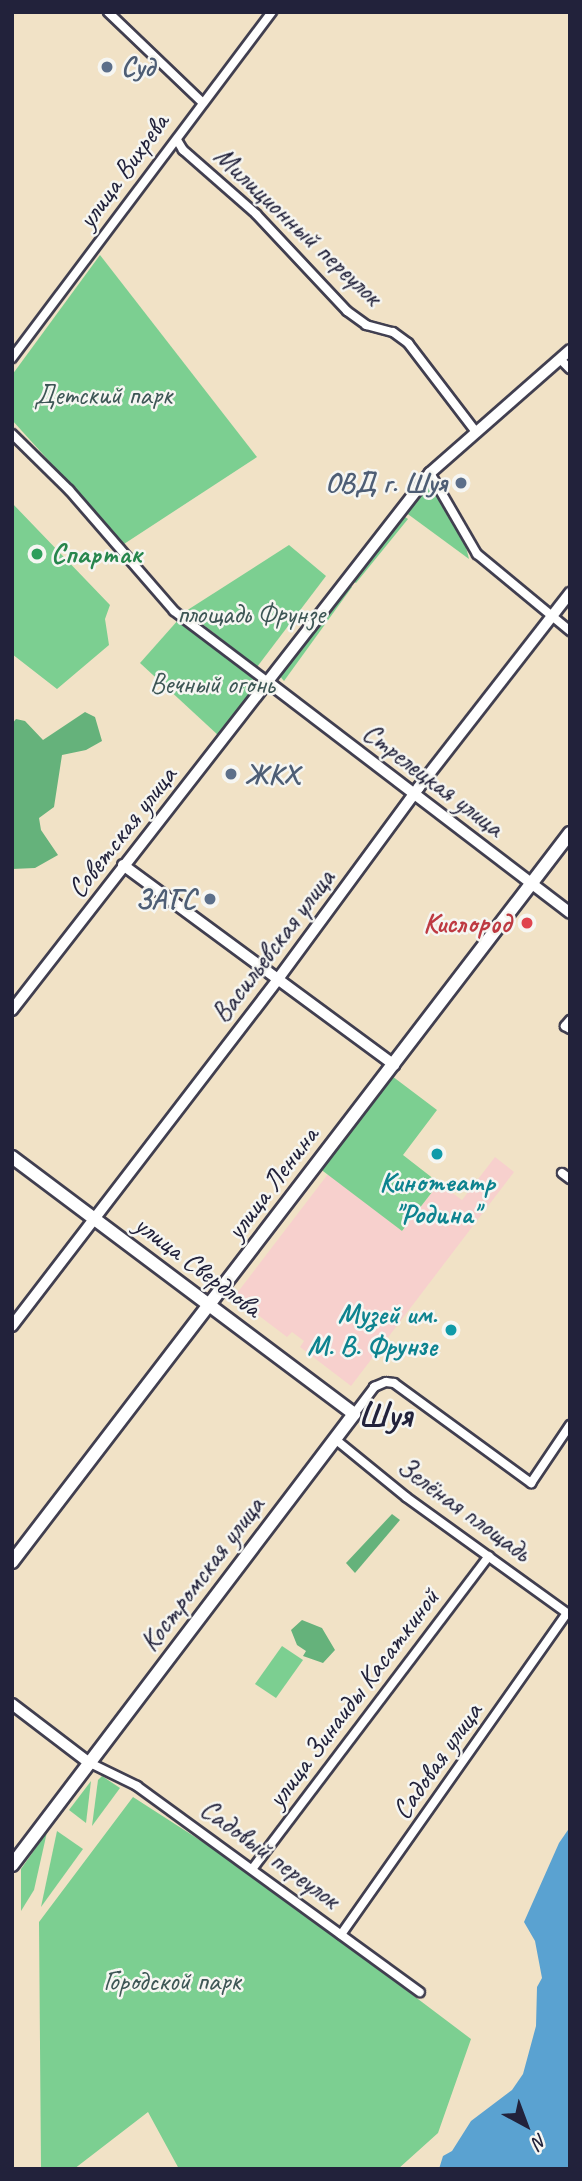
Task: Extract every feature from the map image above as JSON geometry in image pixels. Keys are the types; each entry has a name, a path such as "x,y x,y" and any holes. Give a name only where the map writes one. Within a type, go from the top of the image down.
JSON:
{"main road":[{"name":"улица Ленина","path":"12,1562 570,834"},
{"name":"улица Свердлова","path":"12,1157 354,1414"},
{"name":"Костромская улица","path":"12,1865 354,1414"}],"street":[{"path":"108,12 202,102"},
{"name":"улица Вихрева","path":"12,358 272,12"},
{"name":"Милиционный переулок","path":"177,140 183,150 257,214 347,311 366,325 393,332 408,343 476,432"},
{"path":"12,435 69,490 174,611 268,682 430,473 570,351"},
{"path":"560,359 570,369"},
{"path":"430,473 477,554 570,631"},
{"name":"Васильевская улица","path":"12,1326 278,979 413,794 550,615 570,593"},
{"name":"Стрелецкая улица","path":"268,682 570,913"},
{"name":"Советская улица","path":"12,1010 268,682"},
{"path":"123,865 394,1065"},
{"path":"570,1020 565,1026 570,1029"},
{"path":"354,1414 374,1387 386,1382 394,1383 531,1483 570,1426"},
{"name":"Зелёная площадь","path":"335,1439 406,1497 567,1613"},
{"name":"улица Зинаиды Касаткиной","path":"253,1868 489,1556"},
{"name":"Садовая улица","path":"341,1934 567,1613"},
{"path":"12,1704 88,1762"},
{"name":"Садовый переулок","path":"88,1762 137,1786 420,1992"}],"shaded area":[{"path":"495,1157 514,1172 351,1386 300,1347 304,1341 292,1332 287,1337 234,1297 328,1174 402,1231 439,1183 462,1200"}],"green space":[{"name":"Детский парк","path":"100,255 257,457 124,544 12,420 12,375"},
{"path":"427,486 432,488 466,547 469,559 405,512"},
{"name":"Спартак","path":"12,503 110,605 105,619 109,645 57,689 12,654"},
{"path":"402,515 408,519 356,583 351,580"},
{"name":"площадь Фрунзе","path":"289,545 326,576 257,667 186,611"},
{"path":"348,584 352,587 284,681 279,675"},
{"name":"Вечный огонь","path":"179,619 263,680 219,736 140,663"},
{"path":"85,712 95,717 102,741 86,750 62,755 54,807 39,818 41,830 58,855 35,868 12,869 12,724 16,719 25,721 43,740"},
{"path":"388,1073 437,1110 403,1155 439,1183 402,1231 315,1165"},
{"path":"392,1514 400,1520 355,1573 346,1563"},
{"path":"302,1620 322,1628 335,1650 323,1663 303,1656 306,1651 297,1645 291,1630"},
{"path":"282,1646 303,1660 276,1698 255,1684"},
{"path":"102,1776 120,1788 92,1826 98,1780"},
{"path":"91,1781 86,1823 69,1810"},
{"name":"Городской парк","path":"133,1797 251,1873 471,2039 438,2133 398,2169 179,2169 148,2112 74,2169 41,2169 39,1922"},
{"path":"57,1831 83,1849 41,1907"},
{"path":"47,1832 34,1890 21,1911 21,1869"}],"water":[{"path":"570,1827 570,2169 439,2169 443,2156 452,2151 471,2121 512,2090 523,2074 536,2026 537,1987 542,1978 535,1941 524,1922 559,1843"}],"place":[{"name":"Суд","path":"107,67"},
{"name":"ОВД г. Шуя","path":"461,483"},
{"name":"Спартак","path":"37,554"},
{"name":"ЖКХ","path":"231,774"},
{"name":"ЗАГС","path":"210,899"},
{"name":"Кислород","path":"527,923"},
{"name":"Кинотеатр \"Родина\"","path":"437,1154"},
{"name":"Музей им. М. В. Фрунзе","path":"451,1330"}],"district":[{"name":"Шуя","path":"385,1415"}]}
